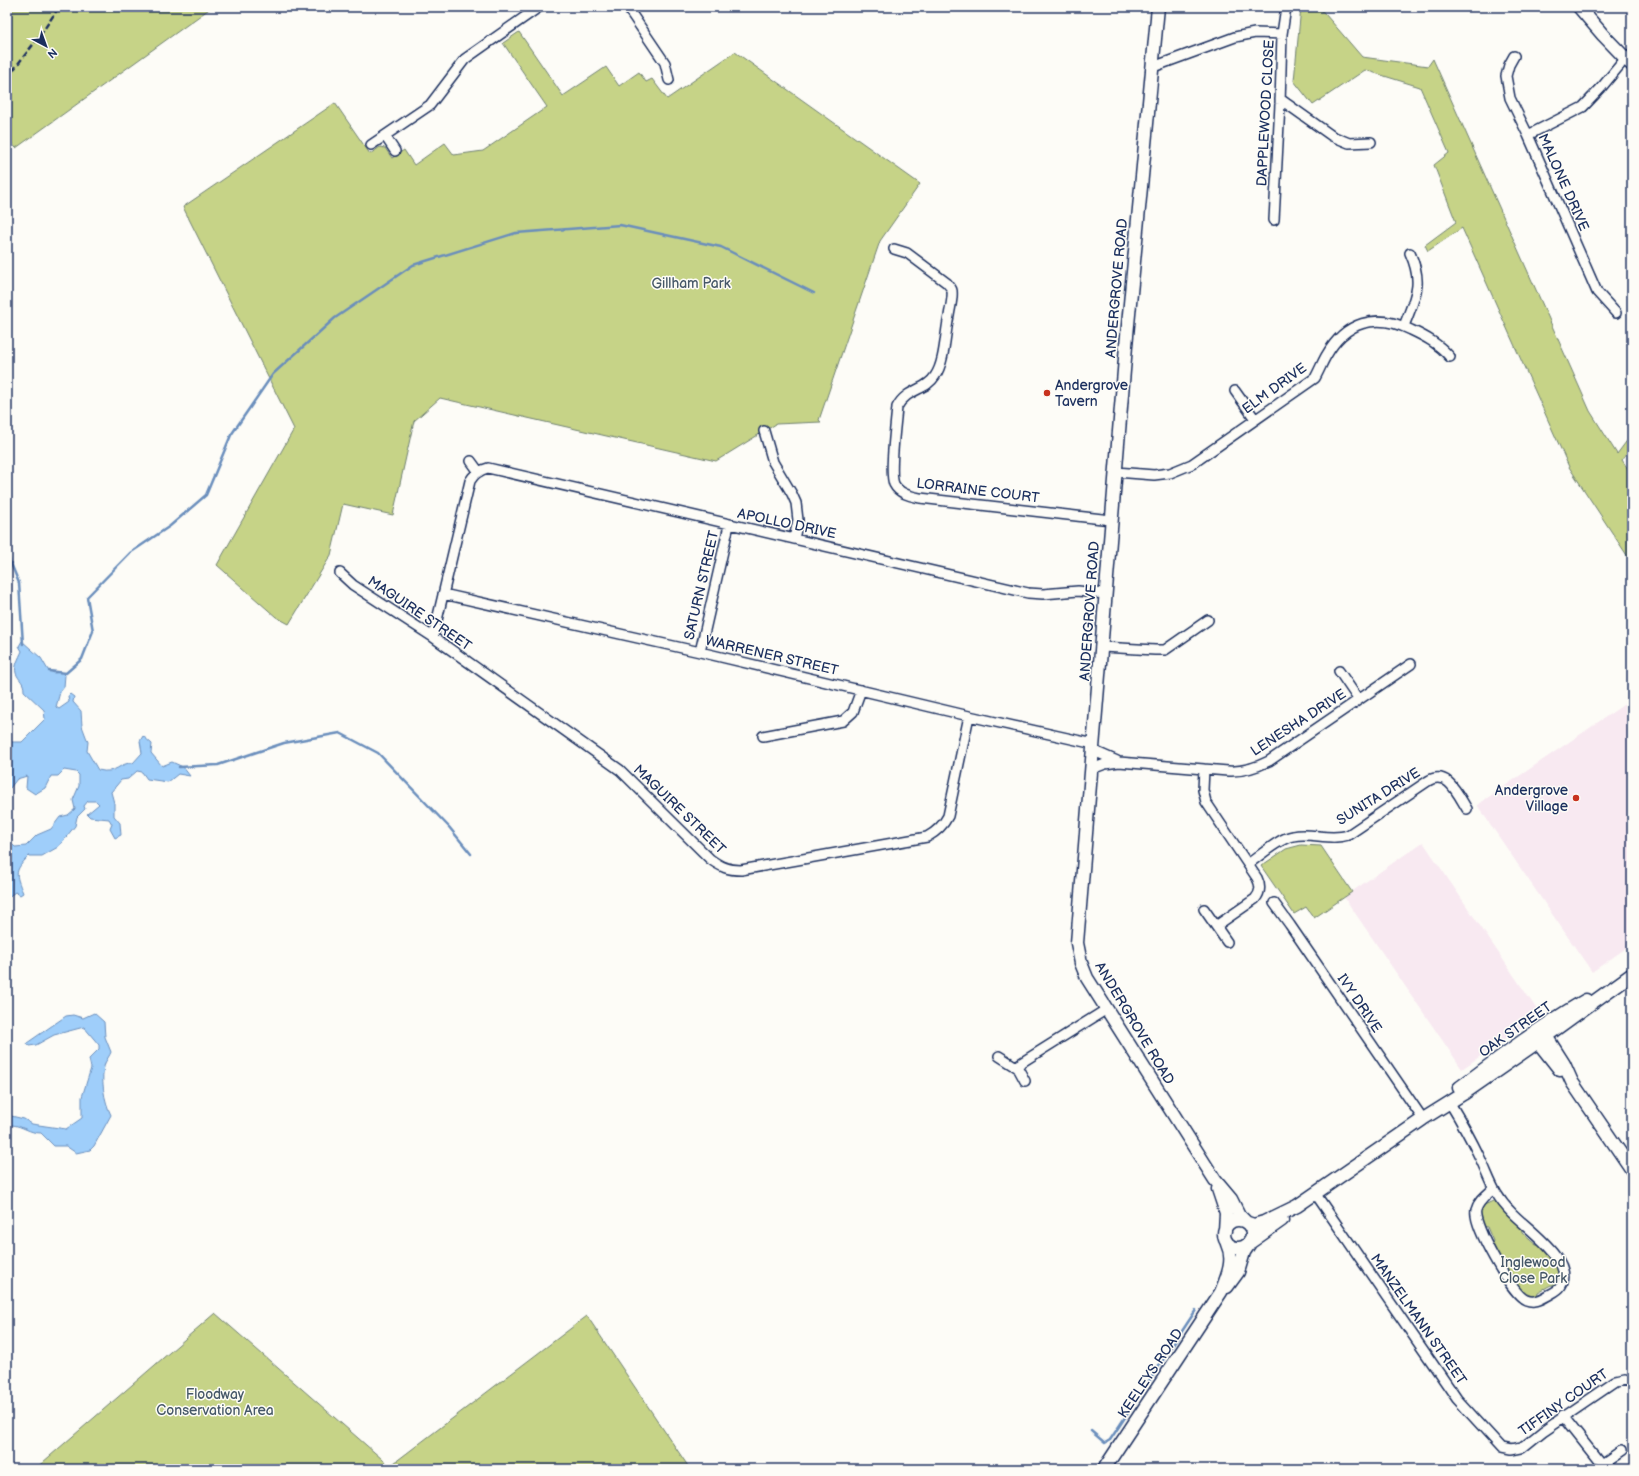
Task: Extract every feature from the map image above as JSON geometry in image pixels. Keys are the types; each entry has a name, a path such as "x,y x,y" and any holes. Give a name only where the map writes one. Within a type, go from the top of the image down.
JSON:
{"street":[{"path":"371,145 430,106 465,59 540,7"},
{"path":"627,7 665,63 669,80"},
{"name":"ANDERGROVE ROAD","path":"1158,7 1126,346 1077,943 1084,971 1107,1009 1215,1180 1231,1199 1238,1213 1247,1223"},
{"name":"DAPPLEWOOD CLOSE","path":"1274,220 1282,34 1286,7"},
{"path":"1528,135 1583,107 1628,62 1579,7"},
{"path":"1153,67 1236,37 1255,33 1282,34"},
{"name":"MALONE DRIVE","path":"1514,56 1509,65 1506,76 1510,98 1528,135 1597,292 1616,313"},
{"path":"1280,99 1332,136 1349,143 1371,142"},
{"path":"385,136 395,151"},
{"name":"LORRAINE COURT","path":"894,248 907,253 947,283 952,290 952,300 945,341 935,377 927,384 901,399 897,407 892,472 894,484 907,495 920,498 1112,520"},
{"path":"1404,326 1416,294 1418,279 1415,265 1410,253"},
{"name":"ELM DRIVE","path":"1116,472 1154,475 1170,473 1192,464 1315,378 1332,347 1341,337 1357,324 1372,320 1382,320 1404,326 1436,343 1450,357"},
{"path":"1235,391 1255,419"},
{"path":"764,431 773,462 796,503 798,520 794,539"},
{"path":"433,637 470,481 473,475 479,472 472,460"},
{"name":"APOLLO DRIVE","path":"479,472 488,468 504,471 729,525 1028,593 1044,594 1078,591 1105,594"},
{"name":"SATURN STREET","path":"700,652 729,525"},
{"name":"MAGUIRE STREET","path":"340,573 352,585 433,637 620,770 710,859 721,867 730,870 753,868 927,837 934,833 944,823 948,816 969,716"},
{"name":"WARRENER STREET","path":"443,594 700,652 1094,747"},
{"path":"1102,647 1165,650 1208,620"},
{"name":"LENESHA DRIVE","path":"1092,769 1105,764 1119,762 1237,771 1260,766 1411,664"},
{"path":"1339,671 1358,699"},
{"path":"763,736 843,721 853,712 861,690"},
{"name":"LENESHA DRIVE","path":"1094,747 1119,762"},
{"path":"1204,769 1203,790 1206,802 1248,864 1259,882 1260,888 1258,895 1216,926"},
{"name":"SUNITA DRIVE","path":"1248,864 1290,836 1301,835 1337,838 1348,835 1428,781 1435,778 1441,777 1448,780 1467,809"},
{"name":"IVY DRIVE","path":"1274,903 1423,1119"},
{"path":"1204,908 1227,942"},
{"name":"OAK STREET","path":"1250,1242 1280,1222 1297,1206 1315,1193 1632,974"},
{"path":"1016,1066 1107,1009"},
{"path":"1540,1037 1562,1060 1572,1082 1632,1170"},
{"path":"1000,1056 1016,1066 1026,1081"},
{"path":"1448,1100 1476,1149 1493,1189 1514,1216 1545,1242 1556,1256 1564,1276 1561,1287 1556,1292 1541,1299 1528,1300 1518,1293 1494,1257 1477,1224 1475,1216 1476,1208 1493,1189"},
{"name":"ANDERGROVE ROAD","path":"1215,1180 1226,1214 1224,1231"},
{"name":"MANZELMANN STREET","path":"1315,1193 1457,1399 1500,1446 1509,1450"},
{"name":"OAK STREET","path":"1247,1223 1254,1225 1264,1222 1297,1206"},
{"path":"1239,1220 1247,1223 1253,1231 1250,1242 1245,1247 1239,1249 1233,1248 1228,1244 1224,1238 1224,1231 1227,1225 1232,1221 1239,1220"},
{"name":"KEELEYS ROAD","path":"1104,1469 1220,1294 1238,1272 1244,1252 1250,1242"},
{"name":"KEELEYS ROAD","path":"1220,1294 1230,1266 1231,1254 1228,1244"},
{"name":"TIFFINY COURT","path":"1509,1450 1522,1448 1563,1416 1615,1382 1624,1380 1632,1383"},
{"path":"1563,1416 1603,1467 1620,1450"}],"shaded area":[{"path":"1632,699 1632,944 1592,972 1477,805"},
{"path":"1423,842 1540,1014 1462,1069 1344,897"}],"green space":[{"path":"7,7 212,7 16,148 7,138"},
{"path":"1301,7 1319,7 1362,57 1428,66 1433,59 1590,411 1617,454 1632,434 1632,446 1622,460 1632,475 1632,563 1569,467 1462,228 1428,251 1425,245 1456,222 1434,165 1449,153 1420,87 1365,70 1313,105 1294,81"},
{"name":"Gillham Park","path":"519,32 563,96 606,67 619,86 639,72 646,82 652,79 667,99 735,52 920,184 880,241 819,420 821,422 776,424 716,461 440,398 414,421 393,515 343,504 331,555 289,624 276,617 217,565 294,429 183,207 335,103 370,154 380,147 385,148 392,158 404,150 414,165 445,143 454,155 483,151 547,107 503,43"},
{"path":"1301,845 1321,846 1352,892 1314,918 1306,907 1294,914 1261,866 1286,849"},
{"name":"Inglewood Close Park","path":"1493,1201 1522,1228 1523,1233 1536,1244 1539,1244 1551,1258 1557,1269 1558,1275 1558,1280 1555,1286 1551,1285 1538,1292 1537,1296 1530,1295 1516,1285 1499,1258 1487,1227 1483,1226 1480,1213 1482,1206"},
{"name":"Floodway Conservation Area","path":"215,1313 390,1466 587,1316 690,1469 35,1469"}],"water":[{"path":"22,641 41,658 48,670 54,673 62,672 65,675 64,687 60,692 56,707 59,709 69,702 68,696 70,694 74,697 73,702 81,711 82,726 88,742 87,751 98,770 110,771 124,764 133,763 142,753 140,741 143,736 152,744 151,753 162,766 172,762 183,767 190,776 178,774 168,782 147,779 142,772 137,771 128,779 121,780 111,792 114,803 114,816 120,823 121,835 115,838 110,829 112,824 109,819 90,817 87,814 99,804 96,801 88,801 84,806 85,809 77,817 75,826 58,847 42,856 29,856 24,861 17,873 18,881 23,893 20,895 15,892 7,898 7,843 10,842 15,847 26,846 37,835 51,829 60,817 68,815 75,809 73,800 79,786 79,775 76,772 64,770 58,776 51,776 45,788 35,794 26,788 27,776 17,779 10,788 7,788 7,742 22,742 45,719 44,710 24,691 22,683 16,673 16,665 22,651 19,646"},
{"path":"7,963 12,968 12,977 7,982"},
{"path":"94,1013 104,1022 105,1037 111,1052 105,1063 103,1082 106,1103 111,1115 94,1146 90,1150 76,1153 66,1146 54,1146 41,1133 12,1125 7,1129 7,1115 24,1119 32,1124 66,1129 82,1118 82,1097 91,1068 89,1059 99,1049 99,1045 84,1027 54,1035 36,1045 29,1046 27,1043 66,1016 73,1015 83,1018"}],"waterway":[{"path":"49,671 66,673 82,659 93,631 87,597 130,553 170,526 206,495 231,435 273,374 335,318 413,265 516,233 620,225 721,247 814,293"},
{"path":"7,554 19,583 23,644"},
{"path":"179,767 218,765 284,743 340,733 378,753 449,827 471,854"},
{"path":"1091,1431 1105,1443 1110,1440 1196,1310"}],"railway":[{"path":"7,78 39,37 59,7"}],"place":[{"name":"Andergrove Tavern","path":"1047,393"},
{"name":"Andergrove Village","path":"1576,798"}]}
